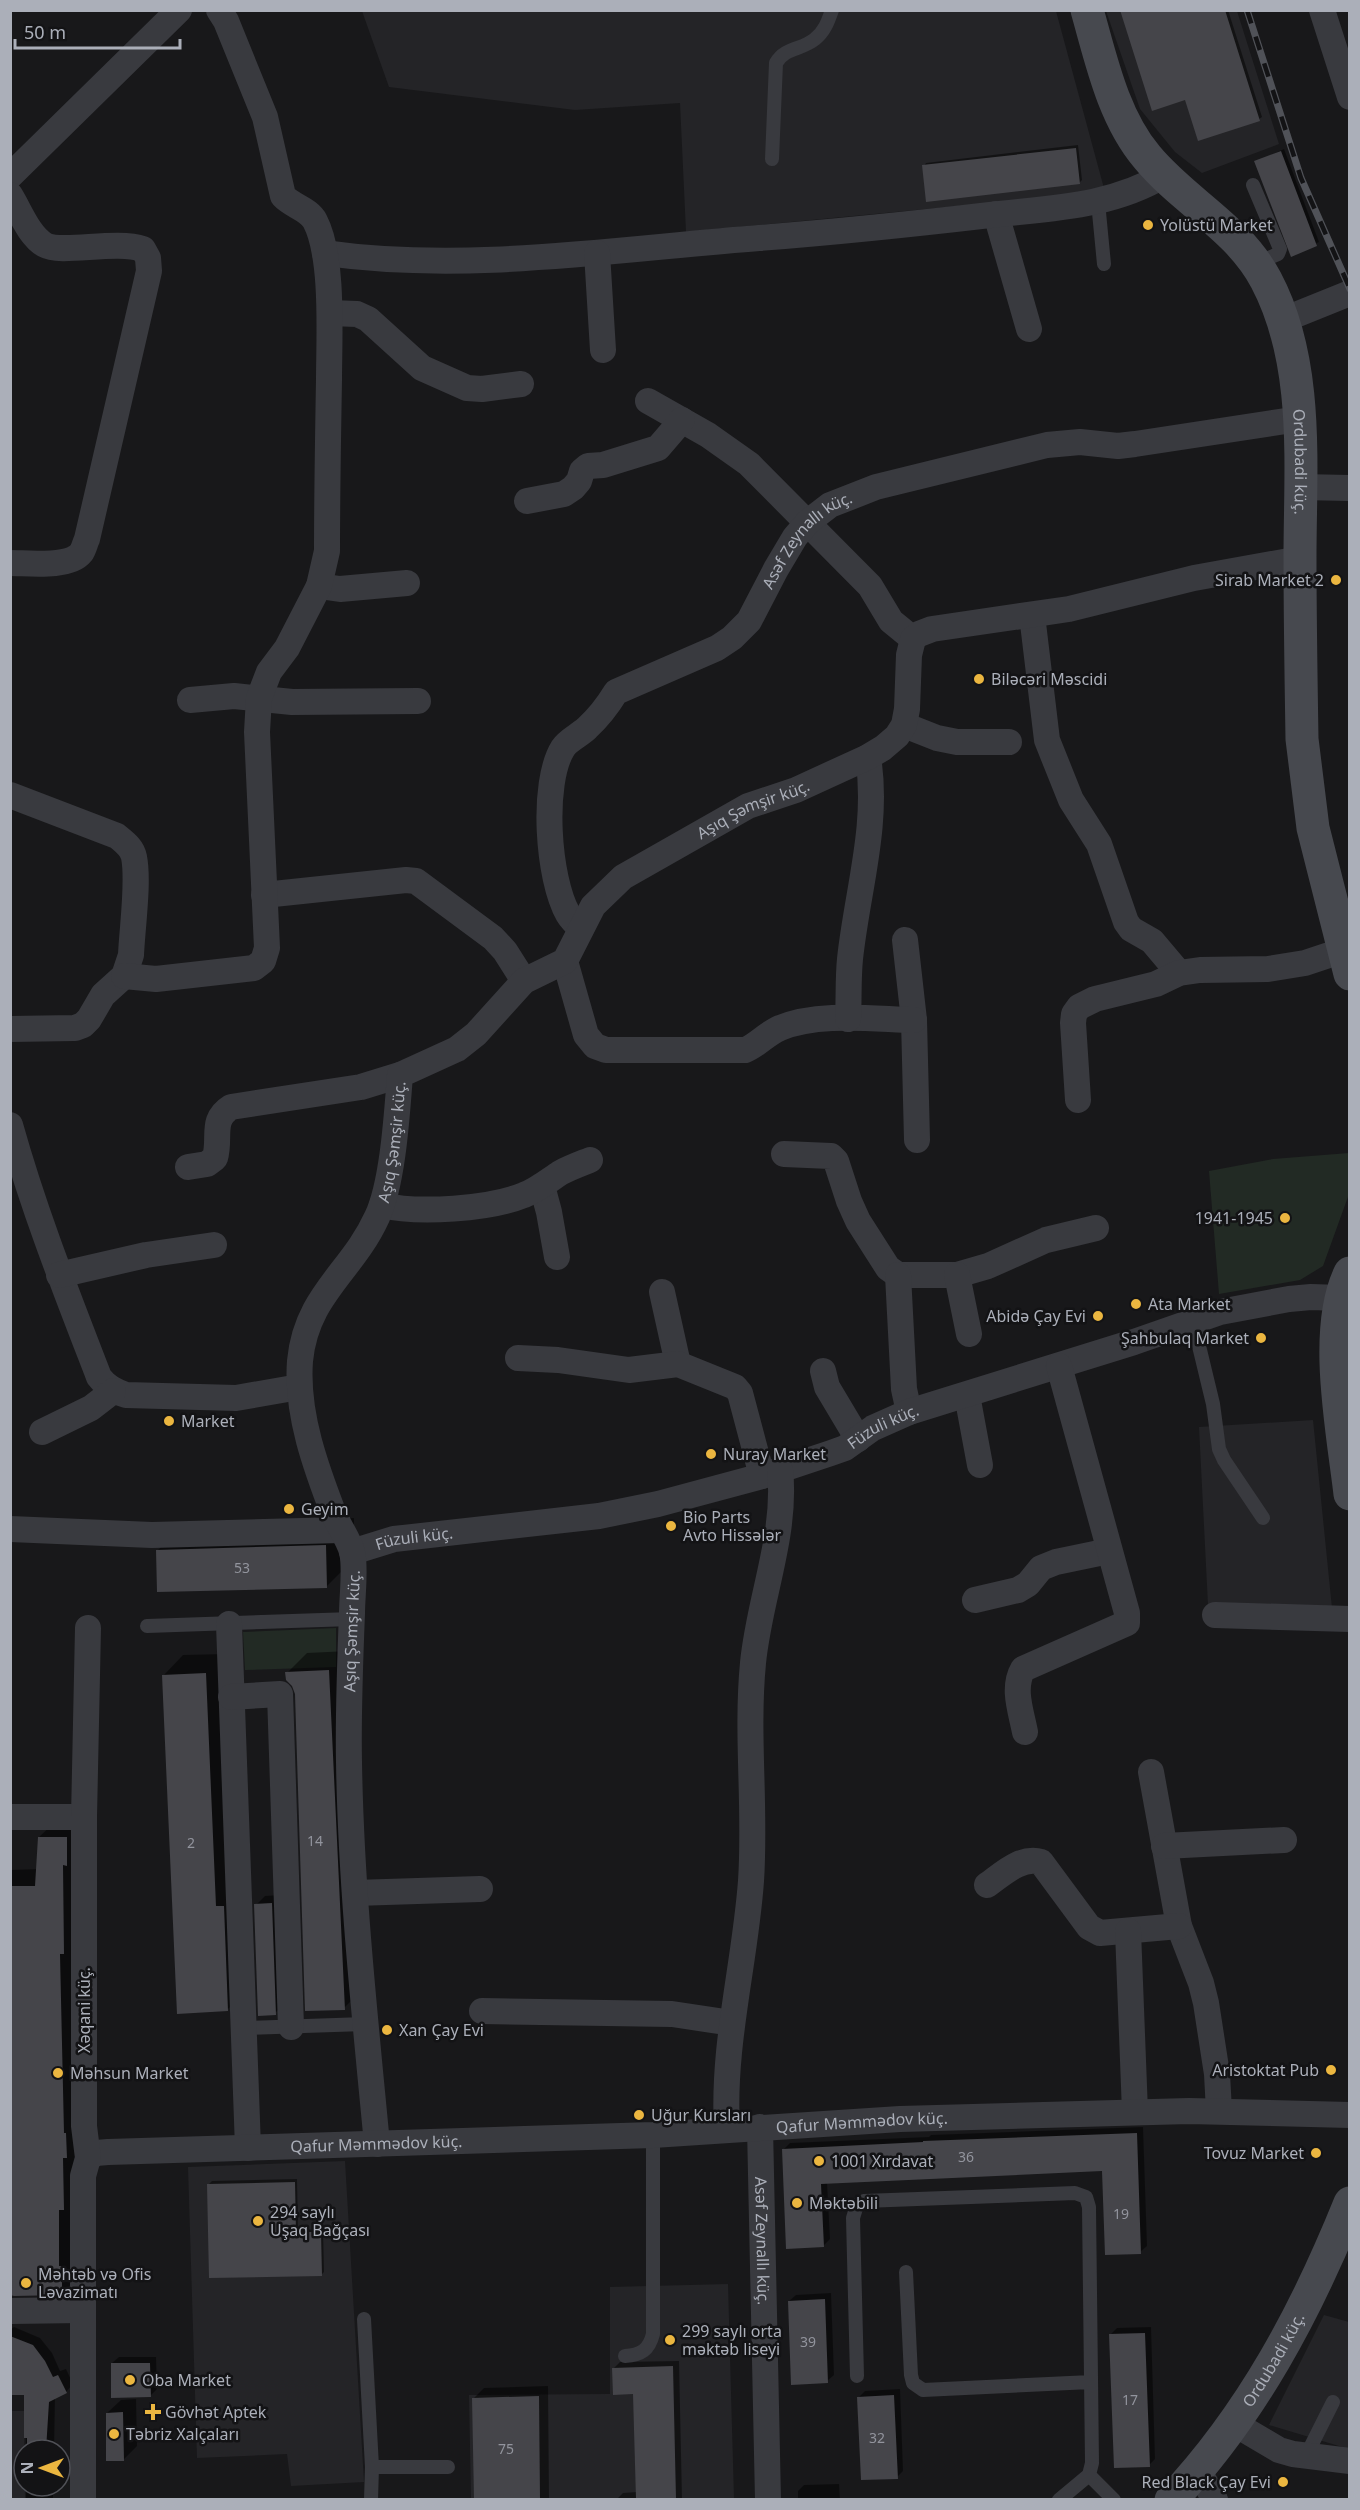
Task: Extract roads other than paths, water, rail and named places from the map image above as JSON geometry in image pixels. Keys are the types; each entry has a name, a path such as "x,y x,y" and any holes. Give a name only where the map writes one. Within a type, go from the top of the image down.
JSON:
{"main road":[{"name":"Ordubadi küç.","path":"1087,10 1114,96 1125,122 1147,158 1240,241 1267,281 1283,320 1292,357 1299,419 1302,738 1305,781 1313,828 1347,962"},
{"path":"1345,1285 1336,1334 1336,1370 1350,1494"},
{"name":"Ordubadi küç.","path":"1171,2499 1235,2424 1261,2386 1316,2282 1350,2203"}],"street":[{"path":"124,976 156,979 254,968 263,961 267,948 257,732 259,698 269,672 286,648 319,586 327,551 330,313 325,253 312,217 290,204 283,196 265,117 226,21 219,10"},
{"path":"1322,10 1350,97"},
{"path":"10,176 165,14"},
{"path":"325,253 381,260 445,261 597,253 858,231 1098,202 1142,188 1164,175"},
{"path":"10,195 36,237 47,246 60,248 130,245 143,249 148,258 148,271 87,539 81,553 71,560 59,562 10,563"},
{"path":"996,214 1029,329"},
{"path":"597,253 603,350"},
{"path":"1283,320 1350,293"},
{"path":"330,313 357,314 368,319 422,368 467,388 482,389 521,384"},
{"path":"648,401 682,420 749,464 870,586 891,621 913,639"},
{"name":"Asəf Zeynallı küç.","path":"580,928 569,916 564,905 549,837 551,784 564,746 587,728 608,706 616,692 717,648 732,638 749,621 783,556 808,522 830,505 876,487 1047,445 1080,442 1127,445 1299,419"},
{"path":"527,501 564,494 579,481 582,471 588,466 603,465 658,448 682,420"},
{"path":"1300,487 1350,488"},
{"path":"1009,742 957,742 937,738 904,725 907,709 909,655 913,639 932,629 1092,604 1194,578 1300,559"},
{"path":"319,586 340,589 407,583"},
{"path":"1032,615 1047,741 1071,800 1099,844 1126,922 1131,929 1152,941 1179,973"},
{"path":"190,700 234,696 292,702 418,701"},
{"name":"Aşıq Şəmşir küç.","path":"377,2144 355,1893 349,1762 352,1619 346,1541 309,1437 299,1387 303,1340 310,1318 321,1297 365,1239 382,1205 400,1075 458,1049 476,1034 524,981 565,961 593,906 623,878 748,806 796,790 868,758 897,736 904,725"},
{"path":"848,1019 850,960 871,808 871,776 868,758"},
{"path":"10,795 117,836 130,847 134,856 135,877 131,955 124,976 103,995 89,1019 83,1025 75,1028 10,1029"},
{"path":"264,894 416,881 493,938 505,951 524,981"},
{"path":"905,940 914,1020 917,1140"},
{"path":"565,961 586,1035 595,1046 606,1050 744,1050 753,1047 778,1028 810,1019 914,1020"},
{"path":"1078,1100 1073,1023 1074,1014 1079,1007 1095,999 1156,984 1179,973 1347,962"},
{"path":"188,1167 207,1164 215,1158 218,1147 217,1123 221,1113 231,1107 361,1087 400,1075"},
{"path":"10,1125 24,1176 59,1275 99,1377 113,1391 126,1395 236,1398 299,1387"},
{"path":"784,1154 831,1156 836,1161 849,1202 858,1221 888,1268 898,1275 957,1275 988,1266 1046,1240 1096,1228"},
{"path":"382,1205 414,1210 489,1204 525,1195 562,1172 590,1160"},
{"path":"542,1186 557,1257"},
{"path":"59,1275 146,1255 214,1245"},
{"path":"898,1275 904,1389 909,1412"},
{"path":"957,1275 969,1334"},
{"name":"Füzuli küç.","path":"10,1529 346,1541 394,1539 634,1510 771,1473 831,1453 873,1428 909,1412 1059,1366 1220,1312 1311,1297 1345,1285"},
{"path":"662,1292 678,1364"},
{"path":"518,1358 558,1360 630,1370 678,1364 728,1383 740,1393 771,1473 782,1490 780,1516 753,1663 751,1882 727,2071 727,2129"},
{"path":"1025,1732 1018,1695 1018,1678 1023,1669 1127,1623 1127,1613 1059,1366"},
{"path":"823,1371 827,1387 858,1439"},
{"path":"42,1432 91,1408 113,1391"},
{"path":"967,1395 980,1465"},
{"path":"975,1600 1018,1590 1028,1584 1041,1568 1056,1562 1109,1551"},
{"path":"1215,1615 1350,1619"},
{"path":"228,1624 248,2148"},
{"name":"Xəqani küç.","path":"83,2499 83,2176 88,2158 84,2126 84,1817 88,1628"},
{"path":"231,1697 280,1695 291,2026"},
{"path":"1151,1772 1179,1926 1201,1983 1206,2003 1217,2074 1219,2111"},
{"path":"10,1817 84,1817"},
{"path":"1164,1846 1284,1840"},
{"path":"987,1884 1021,1862 1032,1859 1041,1862 1089,1927 1100,1933 1179,1926"},
{"path":"355,1893 480,1889"},
{"path":"1128,1931 1135,2112"},
{"path":"482,2011 672,2014 732,2023"},
{"name":"Qafur Məmmədov küç.","path":"88,2158 108,2152 653,2134 912,2119 1219,2111 1350,2115"},
{"name":"Asəf Zeynallı küç.","path":"760,2127 768,2499"},
{"path":"10,2311 82,2310"},
{"path":"1235,2424 1279,2450 1350,2461"},
{"path":"1198,2470 1215,2499"}],"lane":[{"path":"772,159 776,63 782,53 815,40 826,27 832,10"},
{"path":"1253,185 1280,249 1278,254 1257,263"},
{"path":"1098,202 1104,264"},
{"path":"1193,1321 1213,1404 1218,1449 1263,1518"},
{"path":"147,1626 352,1619"},
{"path":"243,2028 365,2024"},
{"path":"625,2356 645,2351 651,2343 653,2334 653,2134"},
{"path":"857,2376 853,2218 857,2205 864,2202 1075,2193 1086,2197 1089,2207 1092,2463 1089,2475 1059,2499"},
{"path":"906,2272 911,2375 913,2383 923,2390 1091,2382"},
{"path":"364,2319 372,2467 371,2499"},
{"path":"1306,2456 1333,2402"},
{"path":"372,2467 448,2467"},
{"path":"1089,2475 1114,2499"}],"railway":[{"path":"1247,10 1301,178 1350,289"}],"place":[{"name":"Yolüstü Market","path":"1148,225"},
{"name":"Sirab Market 2","path":"1336,580"},
{"name":"Biləcəri Məscidi","path":"979,679"},
{"name":"1941-1945","path":"1285,1218"},
{"name":"Ata Market","path":"1136,1304"},
{"name":"Abidə Çay Evi","path":"1098,1316"},
{"name":"Şahbulaq Market","path":"1261,1338"},
{"name":"Market","path":"169,1421"},
{"name":"Nuray Market","path":"711,1454"},
{"name":"Geyim","path":"289,1509"},
{"name":"Bio Parts Avto Hissələr","path":"671,1526"},
{"name":"Xan Çay Evi","path":"387,2030"},
{"name":"Aristoktat Pub","path":"1331,2070"},
{"name":"Məhsun Market","path":"58,2073"},
{"name":"Uğur Kursları","path":"639,2115"},
{"name":"Tovuz Market","path":"1316,2153"},
{"name":"1001 Xırdavat","path":"819,2161"},
{"name":"Məktəbili","path":"797,2203"},
{"name":"294 saylı Uşaq Bağçası","path":"258,2221"},
{"name":"Məhtəb və Ofis Ləvazimatı","path":"26,2283"},
{"name":"299 saylı orta məktəb liseyi","path":"670,2340"},
{"name":"Oba Market","path":"130,2380"},
{"name":"Gövhət Aptek","path":"153,2412"},
{"name":"Təbriz Xalçaları","path":"114,2434"},
{"name":"Red Black Çay Evi","path":"1283,2482"}]}
